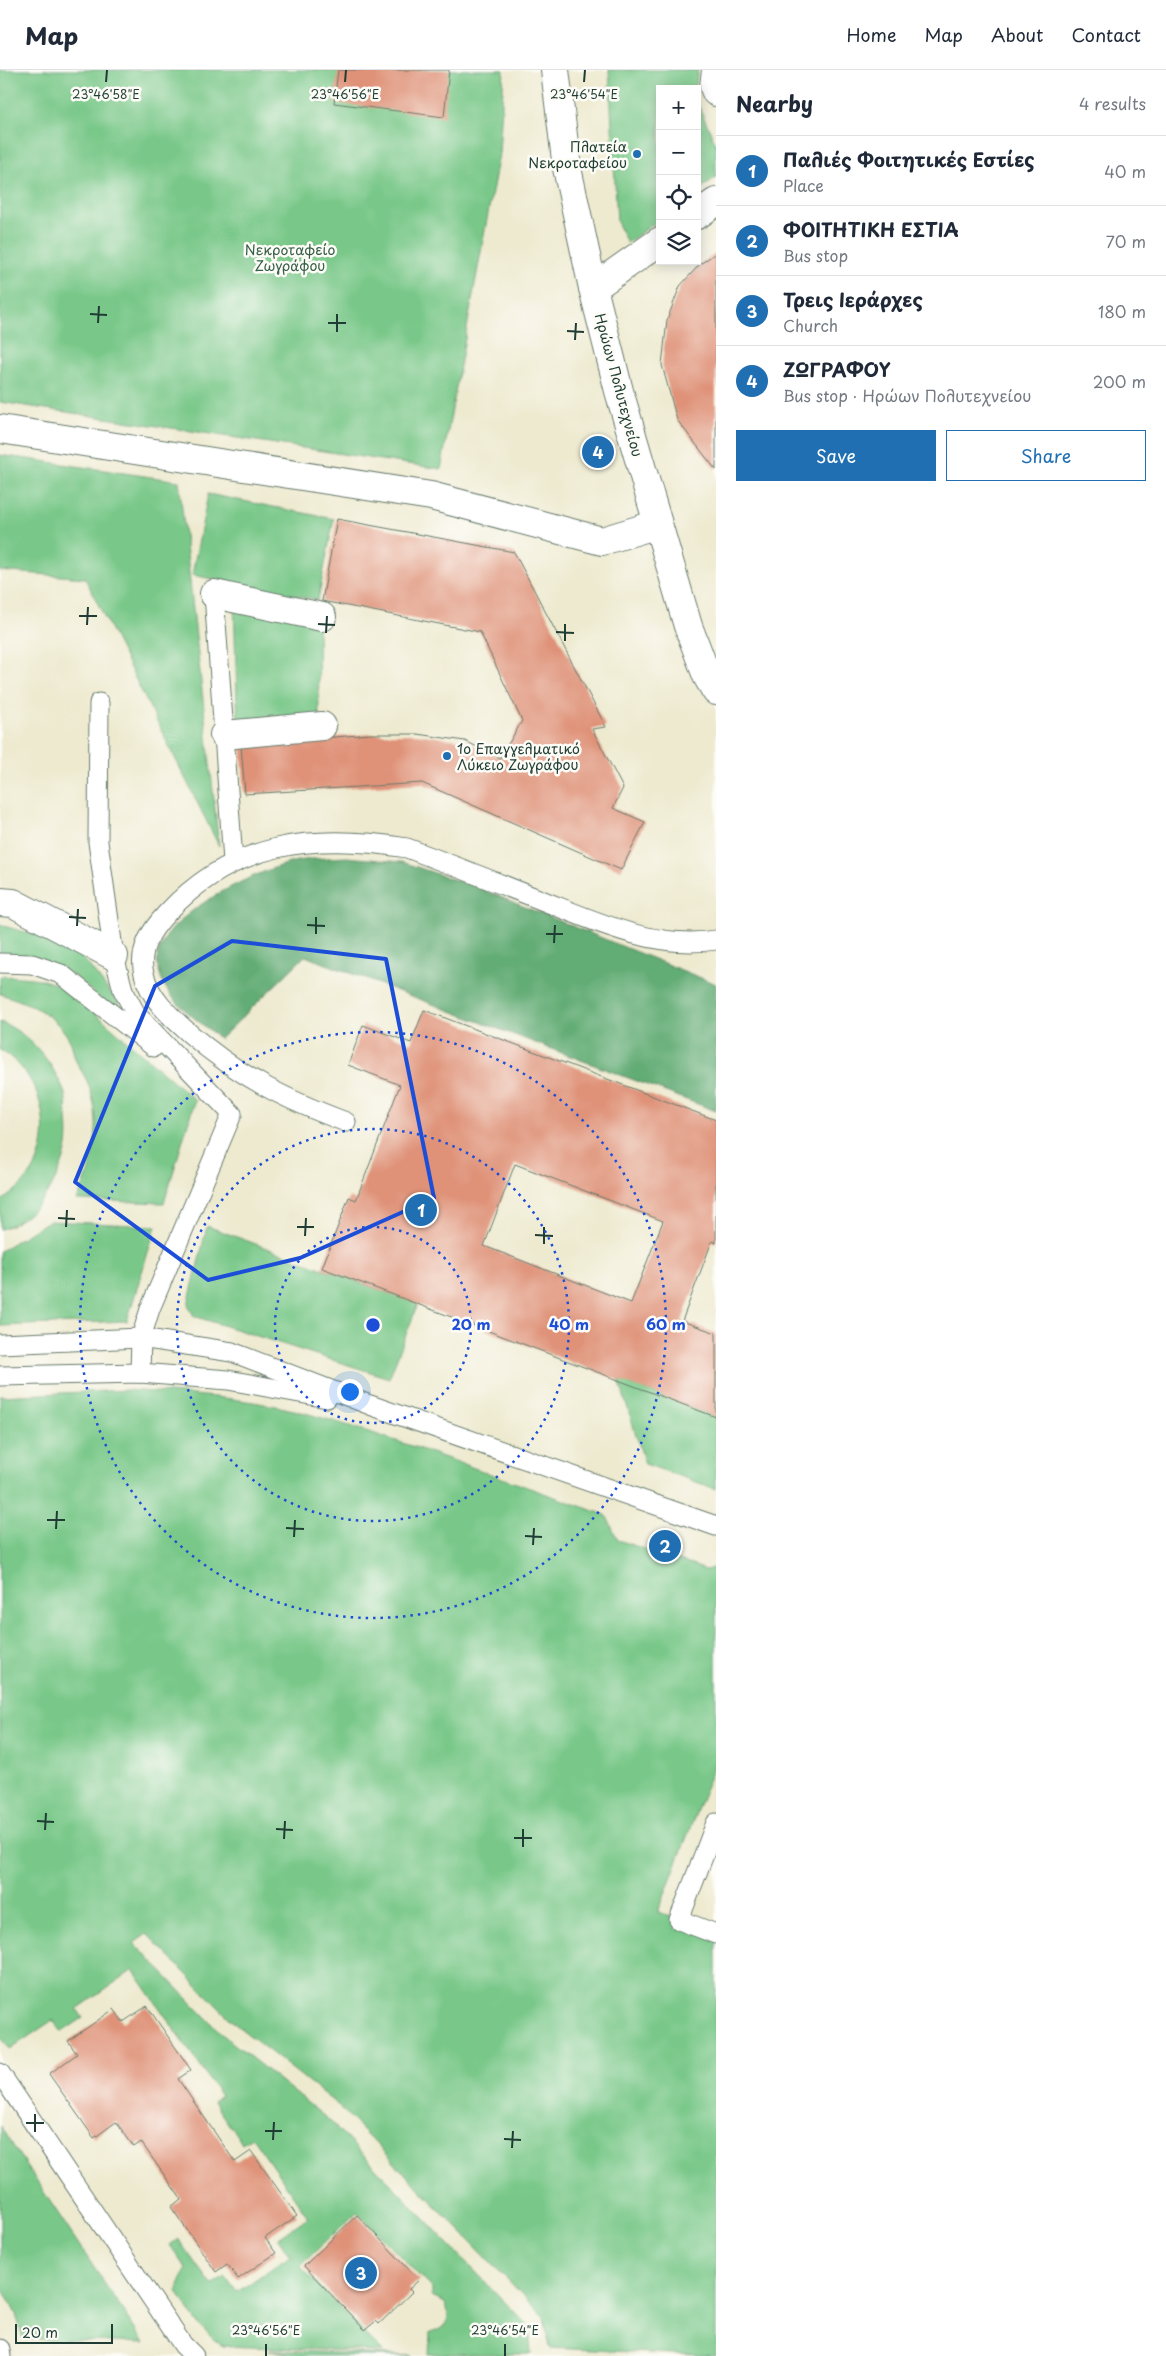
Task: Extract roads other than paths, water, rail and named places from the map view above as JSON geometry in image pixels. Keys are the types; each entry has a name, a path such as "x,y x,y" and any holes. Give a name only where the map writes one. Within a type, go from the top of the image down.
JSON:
{"street":[{"name":"Ηρώων Πολυτεχνείου","path":"555,70 567,168 593,288 619,391 688,626 707,676 716,691"},
{"path":"716,70 714,87 716,92"},
{"path":"701,212 716,202"},
{"path":"593,288 656,244"},
{"path":"0,429 431,496 602,541 658,524"},
{"path":"214,594 322,617"},
{"path":"224,736 322,726"},
{"path":"0,902 13,903 114,956"}],"lane":[{"path":"214,594 233,861"},
{"path":"99,704 98,842 114,956 123,990 136,1014 232,1114 150,1309 141,1338 140,1373"},
{"path":"346,1122 303,1106 251,1080 210,1051 168,1015 151,990 144,974 142,954 149,936 177,902 196,886 233,861 278,846 342,840 374,842 407,848 612,927 656,939 680,942 716,940"},
{"path":"0,963 32,964 61,974 210,1091"},
{"path":"0,1344 141,1338 232,1352 370,1405 716,1526"},
{"path":"0,1376 140,1373 228,1380 370,1405"},
{"path":"716,1823 679,1920 716,1934"},
{"path":"0,2073 183,2345 194,2356"},
{"path":"0,2349 1,2356"}],"place":[{"name":"Πλατεία Νεκροταφείου","path":"637,154"},
{"name":"ΖΩΓΡΑΦΟΥ","path":"598,452"},
{"name":"1ο Επαγγελματικό Λύκειο Ζωγράφου","path":"447,756"},
{"name":"Παλιές Φοιτητικές Εστίες","path":"421,1210"},
{"name":"ΦΟΙΤΗΤΙΚΗ ΕΣΤΙΑ","path":"665,1546"},
{"name":"Τρεις Ιεράρχες","path":"361,2273"}],"park label":[{"name":"Νεκροταφείο Ζωγράφου","path":"290,257"}]}
